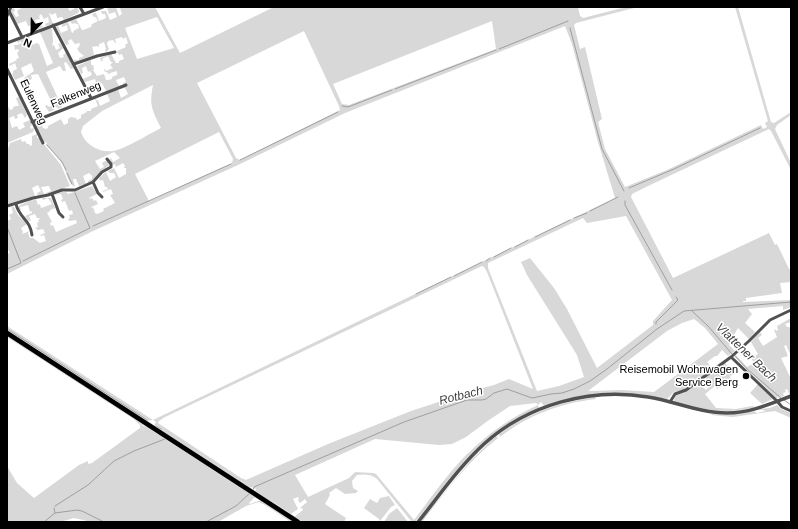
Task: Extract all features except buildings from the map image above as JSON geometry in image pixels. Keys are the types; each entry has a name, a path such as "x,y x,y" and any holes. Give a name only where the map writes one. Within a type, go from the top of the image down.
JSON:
{"main road":[{"path":"7,333 298,522"}],"street":[{"path":"7,16 11,7"},
{"path":"80,7 84,14"},
{"path":"7,43 103,7"},
{"path":"9,11 22,37"},
{"path":"53,25 91,98"},
{"path":"74,64 97,56 115,52"},
{"name":"Eulenweg","path":"7,69 43,143"},
{"name":"Falkenweg","path":"32,122 126,84"},
{"path":"7,206 62,190 75,190 93,182 102,173 110,168 111,164 106,159"},
{"path":"93,182 98,193 102,196"},
{"path":"52,194 59,213 63,216"},
{"path":"16,204 19,214 28,222 32,235"},
{"path":"670,402 675,394 686,390 733,355 770,320 791,310"},
{"path":"733,355 781,400 782,408 791,412"},
{"path":"418,522 473,455 500,432 526,416 559,403 613,394 636,395 712,412 729,413 748,411 791,396"}],"shaded area":[{"path":"13,7 15,11 13,12 16,17 19,16 17,11 23,7 67,7 70,11 77,7 79,11 78,13 64,20 62,17 57,18 56,13 51,15 49,13 53,24 46,26 45,24 49,22 48,17 44,19 41,14 39,16 40,19 35,20 38,27 42,25 43,27 31,32 30,30 34,28 33,25 28,26 26,21 17,24 11,11"},
{"path":"107,7 116,7 119,16 122,14 120,8 118,7 155,7 180,53 274,7 578,7 580,16 583,18 626,7 638,7 576,23 574,25 580,49 585,47 602,119 598,122 605,149 625,187 667,170 761,125 763,129 767,127 765,123 768,121 735,7 738,7 771,122 774,123 791,112 791,115 777,125 775,129 791,163 791,170 769,129 648,186 632,194 631,197 673,278 769,233 775,245 777,244 789,269 791,269 791,282 780,283 782,293 746,298 746,301 743,302 791,300 791,307 783,310 783,306 748,309 752,314 745,323 755,332 749,339 738,328 732,338 736,342 736,345 734,346 731,342 729,345 735,351 728,356 722,350 717,356 707,362 713,369 684,390 674,392 667,399 645,395 613,393 544,406 541,402 538,405 539,408 511,423 465,462 415,522 411,521 375,477 363,474 357,475 352,481 353,488 358,491 356,493 345,494 336,488 329,493 330,495 325,504 346,518 344,522 301,522 294,517 303,510 300,508 307,502 305,499 300,503 298,497 293,499 298,509 291,514 255,492 256,489 252,487 249,488 154,426 156,422 153,420 615,198 598,142 572,44 565,26 345,113 238,165 93,231 7,274 7,254 10,253 7,248 7,221 11,219 9,215 13,213 11,206 14,207 18,215 27,224 21,228 23,232 22,234 30,231 28,233 30,238 33,238 40,243 46,241 44,235 40,235 45,233 43,229 38,230 35,228 38,227 37,223 40,219 37,218 35,214 29,216 31,221 29,221 25,216 32,213 32,211 30,212 28,205 20,207 21,210 18,208 20,205 36,199 41,208 52,204 48,198 51,198 55,208 47,213 52,222 50,223 51,226 53,225 56,232 77,223 76,220 69,221 69,215 73,214 72,210 69,211 65,201 62,202 61,200 63,199 61,194 55,195 62,192 66,192 68,194 92,186 97,194 89,198 92,198 94,201 96,200 98,204 91,207 93,207 95,213 97,214 115,203 110,195 113,194 111,189 103,192 108,189 105,187 103,180 100,181 99,178 106,172 110,181 116,177 114,173 110,173 108,171 114,168 119,178 126,174 126,168 124,168 125,166 123,163 116,167 115,164 113,165 110,159 111,158 113,162 120,158 114,152 95,161 100,169 104,167 102,163 105,161 108,162 109,165 93,181 88,183 88,181 92,179 92,176 89,173 83,176 86,184 79,186 76,179 73,179 75,187 73,186 69,181 61,162 46,145 47,143 44,141 34,122 44,119 45,121 41,123 43,128 46,129 48,126 61,119 64,125 68,123 68,119 71,117 76,118 77,120 81,118 81,115 87,112 85,108 87,111 91,111 91,109 98,106 95,99 97,101 98,100 100,106 110,101 107,94 118,89 121,98 128,94 125,88 120,89 124,84 123,83 126,82 124,77 116,80 119,86 106,91 102,83 94,86 93,84 96,82 95,79 85,82 83,79 92,75 90,71 88,72 86,66 82,68 83,73 81,74 77,66 91,60 91,65 93,65 93,70 97,76 104,74 106,80 112,79 112,77 117,75 117,71 110,73 110,75 109,73 106,74 108,72 105,72 104,69 106,71 113,68 110,65 113,62 111,62 108,56 102,59 103,61 101,61 100,58 111,54 116,63 119,63 119,61 124,59 122,54 119,55 117,51 126,47 125,45 128,43 126,37 123,39 122,37 115,39 116,43 113,40 108,41 107,44 109,49 106,52 104,42 99,44 99,47 92,46 94,55 74,62 74,60 79,60 79,58 84,56 77,48 79,47 80,43 75,44 71,39 68,41 69,44 66,45 56,27 58,26 61,33 68,30 67,25 63,27 61,25 68,22 72,33 79,28 78,24 72,24 70,21 76,19 83,30 91,27 92,24 98,21 92,14 96,13 99,21 106,18 105,14 102,14 101,11 106,11 110,20 117,17 115,12 109,14","holes":["157,17 174,48 137,59 125,28","492,21 496,49 349,105 342,104 333,84","304,31 340,110 240,160 236,158 197,83","153,85 151,103 161,128 118,150 103,151 86,141 81,132 83,126 102,111","219,132 233,159 232,163 149,201 135,174","626,216 672,300 653,321 653,325 597,368 567,309 554,288 530,258 521,262 527,275 577,355 584,377 559,386 537,391 488,268 488,263 583,218 587,223","482,266 487,272 533,389 509,379 411,411 328,444 246,480 158,423 165,417","694,319 705,328 718,344 654,392 622,390 588,391 667,331 682,323","536,403 538,405 499,427 469,452 444,480 414,520 376,474 355,472 349,478 308,497 295,475 375,439 439,445 452,444 466,437 510,406"]},
{"path":"49,28 52,29 52,46 54,45 56,50 60,48 58,44 60,43 63,48 58,53 60,58 64,57 63,55 66,53 74,68 71,69 66,62 64,63 66,71 63,71 60,66 46,72 62,107 58,109 57,107 54,108 54,110 49,112 45,106 47,105 49,107 53,105 38,74 31,75 32,79 25,82 24,78 34,71 31,63 21,68 24,76 15,80 12,74 13,71 17,69 15,63 10,66 9,64 19,58 17,53 19,51 18,49 15,50 14,45 22,43 21,41 18,43 17,41 29,36 33,45 36,43 39,44 47,66 53,63 40,32"},
{"path":"19,97 27,115 25,118 22,113 17,115 18,118 15,119 14,116 9,118 12,128 17,126 19,130 25,127 23,123 30,120 32,125 30,126 31,129 34,128 33,132 7,143 7,105 10,110 13,109 13,107 19,106 16,98"},
{"path":"37,134 37,138 39,138 61,165 70,186 46,194 51,191 49,186 41,187 44,194 38,196 37,193 41,191 38,185 32,188 35,196 7,204 7,148 8,149 10,143 21,139 22,142 25,141 30,146 32,145 32,136"},
{"path":"791,318 791,322 785,324 791,329 791,356 786,345 784,346 788,356 781,358 791,379 791,393 789,394 787,389 785,390 786,392 783,393 784,396 776,398 734,356 736,355 747,367 754,363 748,353 750,351 753,357 758,354 751,342 760,332 762,335 758,338 763,346 777,337 774,330 778,330 777,326"},
{"path":"7,326 153,420 146,421 7,331"},
{"path":"7,335 142,423 143,426 149,427 247,491 255,497 249,503 250,504 261,500 295,522 291,522 259,502 246,506 218,522 92,522 74,518 60,522 7,522 7,466 17,483 34,498 79,465 88,461 88,464 92,463 140,428 140,425 134,419 7,337"},
{"path":"725,363 729,368 727,369 729,372 731,371 731,374 734,374 730,376 731,379 727,382 728,385 726,387 724,385 717,389 715,386 705,394 716,408 736,409 752,406 756,407 734,411 724,411 705,409 674,401 675,396 685,392 703,379 705,381 702,382 702,386 706,390 711,385 705,377"},
{"path":"758,384 773,399 762,404 750,393"},
{"path":"595,397 596,399 558,407 533,416 500,437 499,434 533,414 557,405"},
{"path":"777,405 781,409 791,413 791,418 775,411 733,417 711,415 729,415 754,411 757,413 766,411 759,409 770,408"},
{"path":"496,436 498,438 467,467 448,488 422,522 420,522 471,460"},
{"path":"389,496 395,505 391,507 380,521 364,508 370,499 377,503 380,498"},
{"path":"397,508 408,522 384,522 389,514"}],"waterway":[{"path":"499,49 568,21"},
{"path":"570,28 602,149 624,191"},
{"path":"395,89 496,50"},
{"path":"342,106 348,107 392,90"},
{"path":"240,160 338,112"},
{"path":"629,188 674,169 760,128"},
{"path":"47,145 62,162 66,170"},
{"path":"93,226 231,164"},
{"path":"67,173 72,184"},
{"path":"23,261 90,228 75,193"},
{"path":"590,211 618,197"},
{"path":"625,201 625,205 672,290"},
{"path":"574,218 587,213"},
{"path":"535,237 570,220"},
{"path":"7,227 21,263 7,269"},
{"path":"515,247 528,240"},
{"path":"494,257 511,248"},
{"path":"486,261 490,258"},
{"path":"454,276 482,262"},
{"path":"416,294 451,277"},
{"path":"656,324 656,322 678,300 676,297"},
{"name":"Rotbach","path":"253,490 254,487 404,422 467,400 486,399 494,393 507,389 532,398 562,393 574,389 590,381 607,369 657,329 684,311 791,302"},
{"name":"Vlattener Bach","path":"692,311 708,326 732,354"},
{"path":"7,329 147,420"},
{"name":"Vlattener Bach","path":"735,356 747,369 781,398"},
{"name":"Vlattener Bach","path":"784,400 791,405"},
{"path":"155,426 161,429"},
{"path":"55,506 88,485 114,461 134,451 165,439"},
{"name":"Rotbach","path":"206,522 236,506 249,494"},
{"name":"Rotbach","path":"54,508 55,513"},
{"name":"Rotbach","path":"44,522 55,513 77,510 104,522"}],"place":[{"name":"Reisemobil Wohnwagen Service Berg","path":"746,376"}]}
